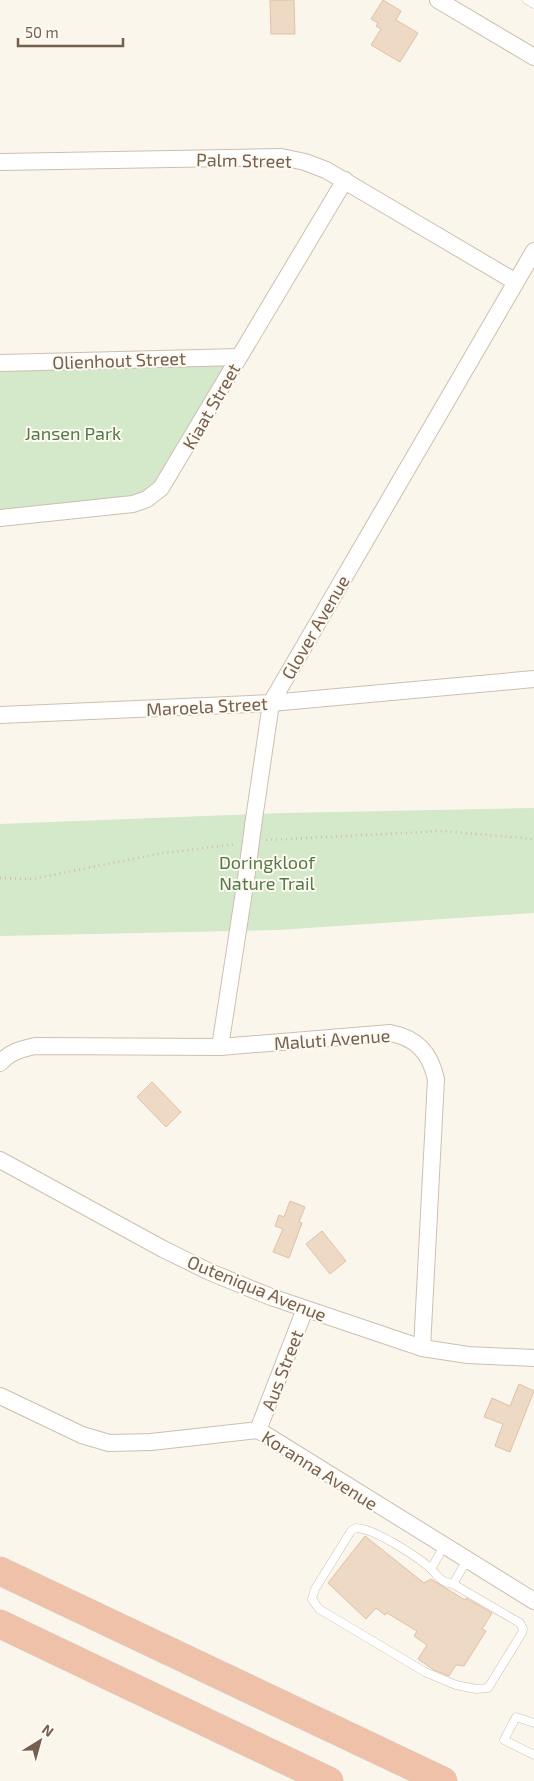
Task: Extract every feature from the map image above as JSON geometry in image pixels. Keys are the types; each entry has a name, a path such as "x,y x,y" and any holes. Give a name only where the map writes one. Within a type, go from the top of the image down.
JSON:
{"highway":[{"path":"0,1571 443,1781"},
{"path":"0,1624 329,1781"}],"street":[{"path":"443,1 532,52"},
{"name":"Palm Street","path":"0,162 281,158 305,162 345,180 516,282"},
{"name":"Kiaat Street","path":"0,518 127,505 147,499 161,488 173,471 345,180"},
{"name":"Glover Avenue","path":"220,1047 271,703 534,251"},
{"name":"Olienhout Street","path":"0,363 239,357"},
{"name":"Maroela Street","path":"0,715 271,703 534,679"},
{"name":"Maluti Avenue","path":"0,1063 6,1056 19,1050 36,1046 220,1047 390,1033 416,1042 426,1053 436,1079 422,1348"},
{"name":"Outeniqua Avenue","path":"0,1160 202,1268 305,1310 422,1348 468,1355 534,1358"},
{"name":"Aus Street","path":"258,1430 305,1310"},
{"name":"Koranna Avenue","path":"0,1396 82,1435 109,1443 151,1442 258,1430 534,1601"}],"lane":[{"path":"527,0 534,4"},
{"path":"354,1528 365,1529 379,1536 431,1569 439,1580 453,1584 513,1618 523,1629 488,1688 476,1689 456,1685 425,1672 330,1616 314,1604 312,1600 315,1589 354,1528"},
{"path":"431,1569 444,1546"},
{"path":"453,1584 467,1560"},
{"path":"534,1723 516,1717 504,1740 534,1755"}],"green space":[{"name":"Jansen Park","path":"0,359 230,361 157,488 130,502 0,513"},
{"name":"Doringkloof Nature Trail","path":"534,808 534,913 278,930 0,936 0,824 283,813"}],"building":[{"path":"270,0 294,0 295,34 271,34"},
{"path":"383,0 401,11 396,20 418,33 400,62 371,45 381,29 376,26 378,23 371,19"},
{"path":"152,1082 181,1112 166,1127 137,1097"},
{"path":"290,1201 305,1207 299,1222 302,1223 289,1258 273,1252 283,1229 275,1226 279,1215 284,1217"},
{"path":"322,1231 346,1261 330,1274 306,1244"},
{"path":"519,1384 534,1391 510,1452 495,1446 503,1424 484,1417 492,1398 510,1406"},
{"path":"365,1536 424,1583 431,1579 465,1600 466,1598 492,1613 482,1629 486,1631 464,1666 456,1665 449,1676 434,1670 418,1659 427,1645 414,1636 417,1631 387,1613 385,1615 376,1608 366,1619 328,1583"}]}
